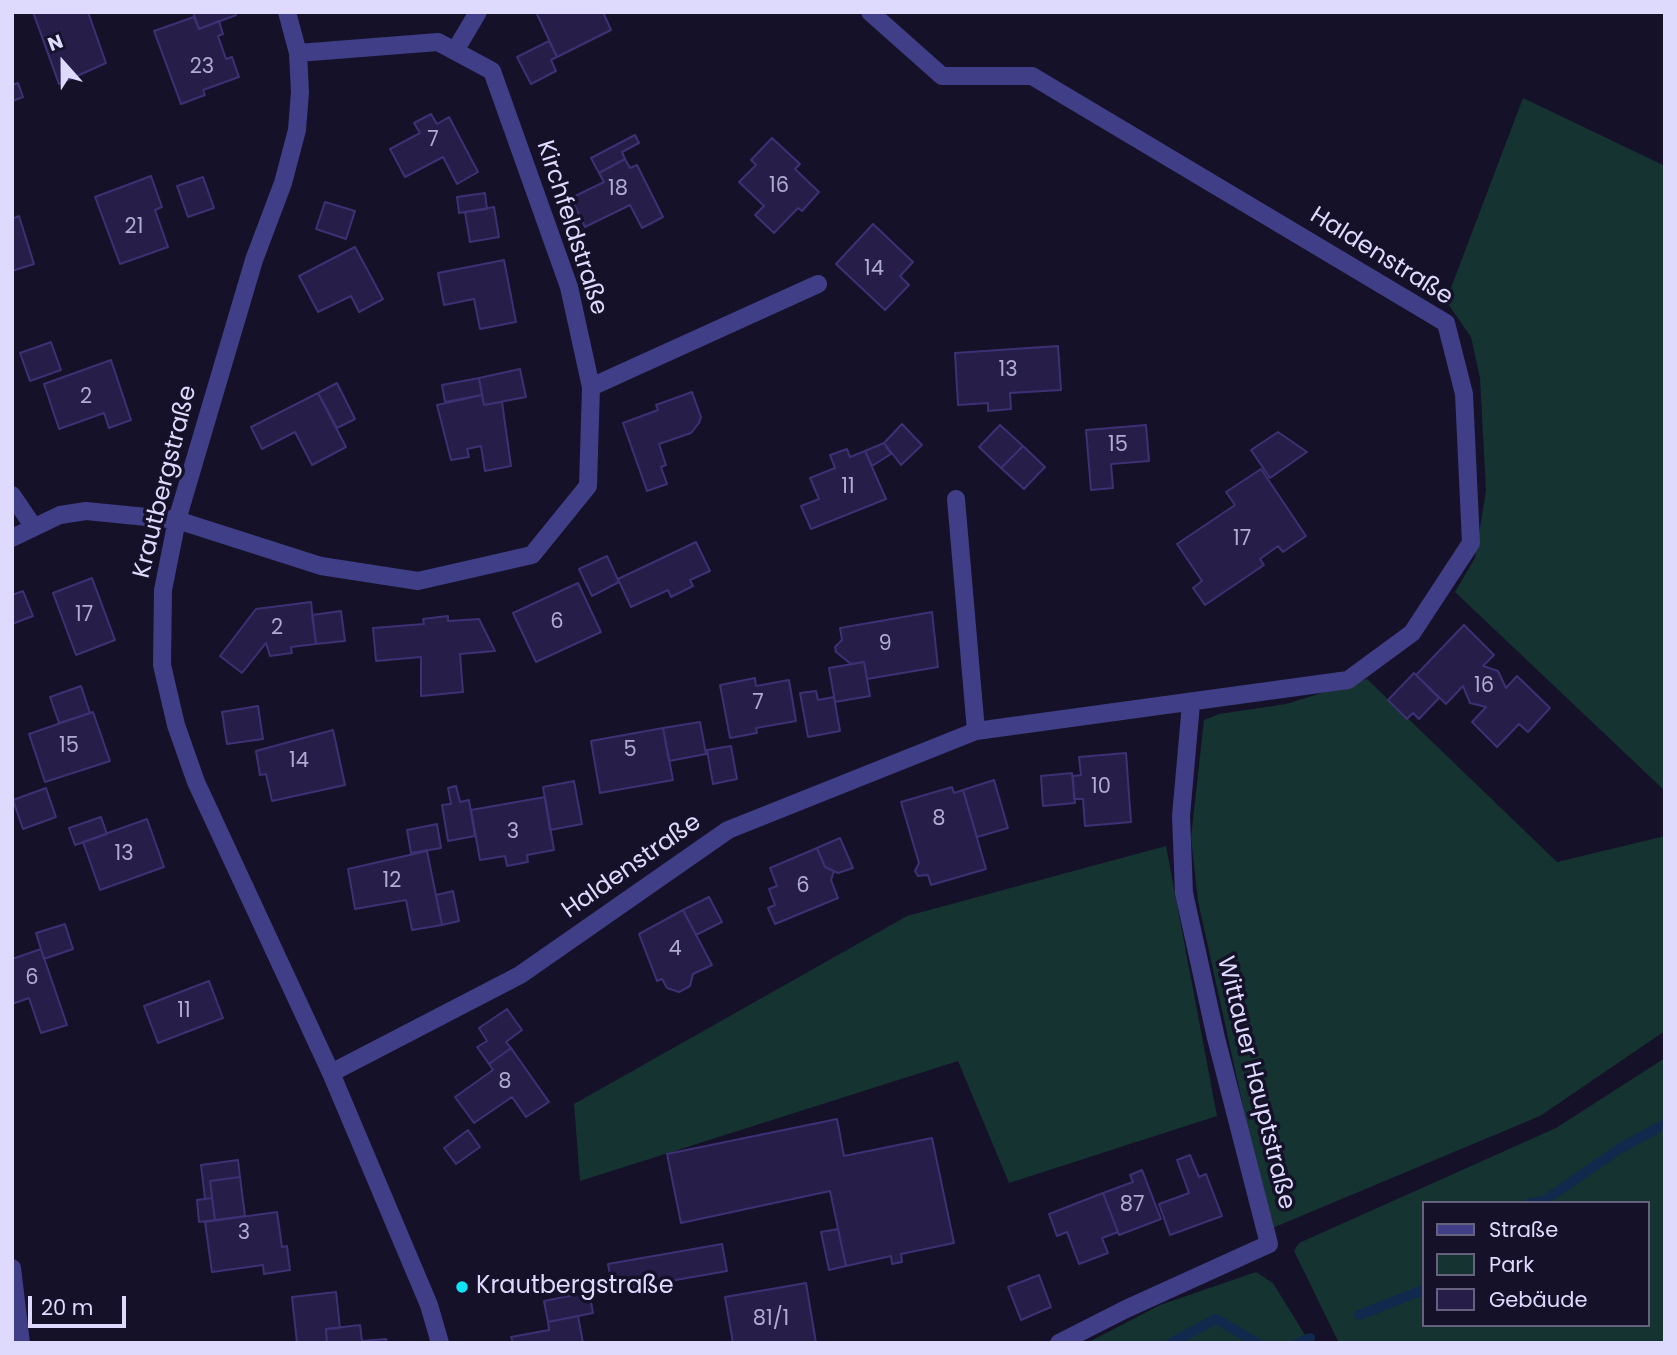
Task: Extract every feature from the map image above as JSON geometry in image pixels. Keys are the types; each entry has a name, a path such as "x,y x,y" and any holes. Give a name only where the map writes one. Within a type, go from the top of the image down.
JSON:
{"street":[{"name":"Krautbergstraße","path":"287,12 298,53 300,92 297,130 283,183 254,260 177,520 163,603 162,665 176,725 196,782 331,1073 429,1305 440,1343"},
{"path":"455,51 478,12"},
{"name":"Haldenstraße","path":"331,1073 520,975 728,830 976,731 1191,704 1348,680 1412,633 1471,543 1464,394 1446,323 1032,76 942,76 870,12"},
{"name":"Kirchfeldstraße","path":"12,538 60,515 86,511 177,520 321,566 418,581 532,555 588,486 591,387 569,287 492,71 438,42 298,53"},
{"path":"591,387 818,284"},
{"path":"12,495 33,526"},
{"path":"956,499 976,731"},
{"name":"Wittauer Hauptstraße","path":"1059,1343 1126,1309 1269,1244 1216,1038 1184,893 1181,816 1191,704"},
{"path":"12,1268 21,1343"}],"green space":[{"path":"1523,98 1665,166 1665,791 1455,592 1475,558 1486,491 1480,378 1471,337 1446,301"},
{"path":"1367,679 1557,862 1665,836 1665,1031 1540,1116 1270,1229 1198,901 1191,838 1204,720 1219,714 1286,704"},
{"path":"1166,846 1217,1116 1009,1183 958,1061 580,1181 574,1104 907,916"},
{"path":"1665,1058 1665,1343 1339,1343 1294,1251 1299,1243 1556,1128"},
{"path":"1256,1272 1273,1283 1310,1343 1087,1343 1160,1305"}],"building":[{"path":"33,12 88,12 106,63 59,84"},
{"path":"193,12 235,12 236,15 199,29"},
{"path":"536,12 603,12 611,30 557,57"},
{"path":"194,17 199,29 219,21 223,34 218,36 226,59 232,57 239,77 203,90 205,95 181,104 154,31"},
{"path":"549,41 557,57 551,60 556,71 531,84 517,57"},
{"path":"18,83 23,97 12,101 12,85"},
{"path":"431,114 437,124 449,117 478,172 457,184 443,157 405,177 390,149 420,133 414,123"},
{"path":"635,135 639,143 622,152 625,159 599,173 591,158"},
{"path":"772,138 800,164 795,169 819,192 802,211 798,208 774,233 755,215 764,206 739,182 756,165 751,160"},
{"path":"625,159 630,168 637,165 663,217 642,228 630,205 585,227 571,198 604,182 599,173"},
{"path":"151,176 162,207 155,210 168,247 120,264 95,197"},
{"path":"203,177 214,208 188,217 177,186"},
{"path":"485,193 487,209 459,213 457,197"},
{"path":"325,202 355,211 346,239 316,229"},
{"path":"494,207 499,237 470,242 465,212"},
{"path":"19,216 34,264 12,271 12,219"},
{"path":"873,224 913,262 900,276 909,285 885,310 836,264"},
{"path":"355,247 383,299 359,312 351,296 318,312 299,276"},
{"path":"504,260 516,322 480,329 474,299 444,305 438,273"},
{"path":"51,342 61,370 30,381 20,353"},
{"path":"1058,346 1061,390 1010,393 1011,409 988,411 988,403 958,405 955,353"},
{"path":"111,360 131,420 109,428 104,413 59,429 44,384"},
{"path":"520,369 526,397 484,405 479,378"},
{"path":"479,378 482,395 445,402 442,385"},
{"path":"337,383 355,419 337,428 318,393"},
{"path":"692,392 701,417 699,423 691,433 659,444 666,465 661,467 667,484 647,491 623,423 658,410 656,405"},
{"path":"318,393 346,447 312,465 295,432 262,449 251,427"},
{"path":"482,395 484,405 502,402 511,466 485,471 481,446 467,449 469,457 451,460 437,405"},
{"path":"902,424 922,445 901,465 884,443"},
{"path":"1000,425 1023,446 1001,468 979,447"},
{"path":"1146,425 1149,461 1111,464 1113,488 1091,490 1086,430"},
{"path":"1278,432 1307,452 1270,478 1251,450"},
{"path":"884,443 891,454 872,466 865,451"},
{"path":"1023,446 1045,467 1024,489 1001,468"},
{"path":"847,449 850,457 865,451 886,499 811,529 801,506 819,499 810,478 835,468 830,455"},
{"path":"1261,469 1306,536 1283,552 1278,546 1260,559 1264,565 1205,605 1193,588 1202,581 1177,544 1235,505 1226,492"},
{"path":"696,542 710,571 690,580 693,586 671,597 668,590 631,607 618,579"},
{"path":"607,556 619,582 592,596 579,569"},
{"path":"92,578 115,640 76,655 53,593"},
{"path":"578,583 601,632 536,662 513,613"},
{"path":"23,591 33,616 12,624 12,595"},
{"path":"311,602 316,644 291,647 292,653 270,656 266,643 242,673 220,656 256,609"},
{"path":"341,611 345,641 316,644 312,615"},
{"path":"932,612 938,667 867,679 864,662 851,664 836,652 835,647 842,640 840,628"},
{"path":"448,616 448,621 479,619 495,651 460,654 463,692 421,696 421,657 376,661 373,628 424,624 423,619"},
{"path":"1464,625 1494,655 1483,666 1498,671 1506,688 1517,676 1550,708 1528,732 1519,724 1497,747 1472,722 1486,707 1470,703 1463,686 1446,704 1416,675"},
{"path":"864,662 870,696 835,702 829,668"},
{"path":"1414,673 1439,698 1419,719 1413,713 1407,719 1388,700"},
{"path":"755,678 756,686 789,680 796,721 756,728 757,733 730,738 720,685"},
{"path":"81,686 90,713 59,723 50,697"},
{"path":"816,691 818,700 834,697 840,731 808,737 800,693"},
{"path":"258,706 263,739 227,744 222,712"},
{"path":"93,712 110,761 45,782 29,734"},
{"path":"700,722 706,754 669,761 663,728"},
{"path":"663,728 673,780 600,793 591,741"},
{"path":"333,730 345,785 272,801 266,774 260,775 256,751"},
{"path":"731,746 737,779 713,784 707,750"},
{"path":"1126,753 1131,822 1085,826 1083,799 1074,799 1073,776 1081,775 1079,757"},
{"path":"1072,773 1075,803 1043,806 1041,776"},
{"path":"994,780 1008,828 977,837 963,790"},
{"path":"574,781 582,824 550,830 543,787"},
{"path":"456,786 460,802 469,800 475,836 448,841 442,805 451,804 448,788"},
{"path":"952,787 954,793 963,790 986,869 931,885 928,875 918,876 915,871 919,863 901,802"},
{"path":"46,788 56,817 23,829 13,800"},
{"path":"545,797 554,850 527,855 528,862 507,866 505,856 480,860 471,810"},
{"path":"101,817 107,834 75,845 69,828"},
{"path":"147,819 164,867 100,890 83,842"},
{"path":"437,824 441,848 411,853 407,830"},
{"path":"840,838 853,868 838,873 825,867 817,848"},
{"path":"817,848 825,867 834,871 831,880 838,898 775,924 768,908 775,905 769,889 777,886 770,868"},
{"path":"427,851 442,925 412,930 406,900 355,909 348,869"},
{"path":"453,891 459,921 442,925 436,895"},
{"path":"709,897 722,922 696,935 683,910"},
{"path":"683,910 712,965 693,974 690,986 679,992 667,988 662,979 657,981 639,934"},
{"path":"65,924 73,949 44,959 36,933"},
{"path":"41,949 67,1025 41,1033 29,998 12,1004 12,959"},
{"path":"209,981 223,1018 158,1043 144,1006"},
{"path":"507,1009 522,1030 506,1042 511,1048 489,1064 477,1047 487,1041 479,1028"},
{"path":"511,1048 549,1102 526,1117 512,1097 474,1123 455,1097 493,1070 489,1064"},
{"path":"837,1119 844,1156 932,1138 954,1243 901,1254 902,1262 892,1264 891,1256 846,1266 830,1191 681,1223 667,1154"},
{"path":"468,1130 480,1147 456,1164 444,1148"},
{"path":"1190,1155 1199,1177 1206,1174 1222,1216 1170,1235 1159,1204 1189,1193 1177,1160"},
{"path":"238,1160 240,1177 210,1181 212,1198 205,1199 201,1165"},
{"path":"1142,1170 1161,1219 1119,1235 1103,1193 1133,1182 1130,1175"},
{"path":"240,1177 245,1216 215,1220 210,1181"},
{"path":"1103,1193 1118,1232 1102,1238 1108,1253 1079,1264 1067,1232 1057,1236 1049,1214"},
{"path":"212,1198 215,1220 199,1222 197,1200"},
{"path":"277,1212 282,1247 287,1246 290,1270 264,1274 263,1265 212,1272 205,1222"},
{"path":"838,1229 846,1266 829,1270 821,1232"},
{"path":"722,1244 727,1271 613,1291 608,1264"},
{"path":"1039,1275 1051,1307 1021,1320 1008,1287"},
{"path":"806,1283 816,1343 733,1343 725,1297"},
{"path":"336,1292 340,1328 326,1329 327,1343 297,1343 292,1297"},
{"path":"589,1292 593,1313 548,1322 544,1301"},
{"path":"578,1316 583,1343 513,1343 511,1337 549,1330 548,1322"},
{"path":"360,1325 362,1341 386,1339 387,1343 327,1343 326,1329"}],"waterway":[{"path":"1544,1201 1619,1149 1665,1124"},
{"path":"1359,1315 1422,1290"},
{"path":"1171,1343 1216,1319 1257,1343"},
{"path":"1298,1343 1310,1338"}],"place":[{"name":"Krautbergstraße","path":"462,1287"}]}
